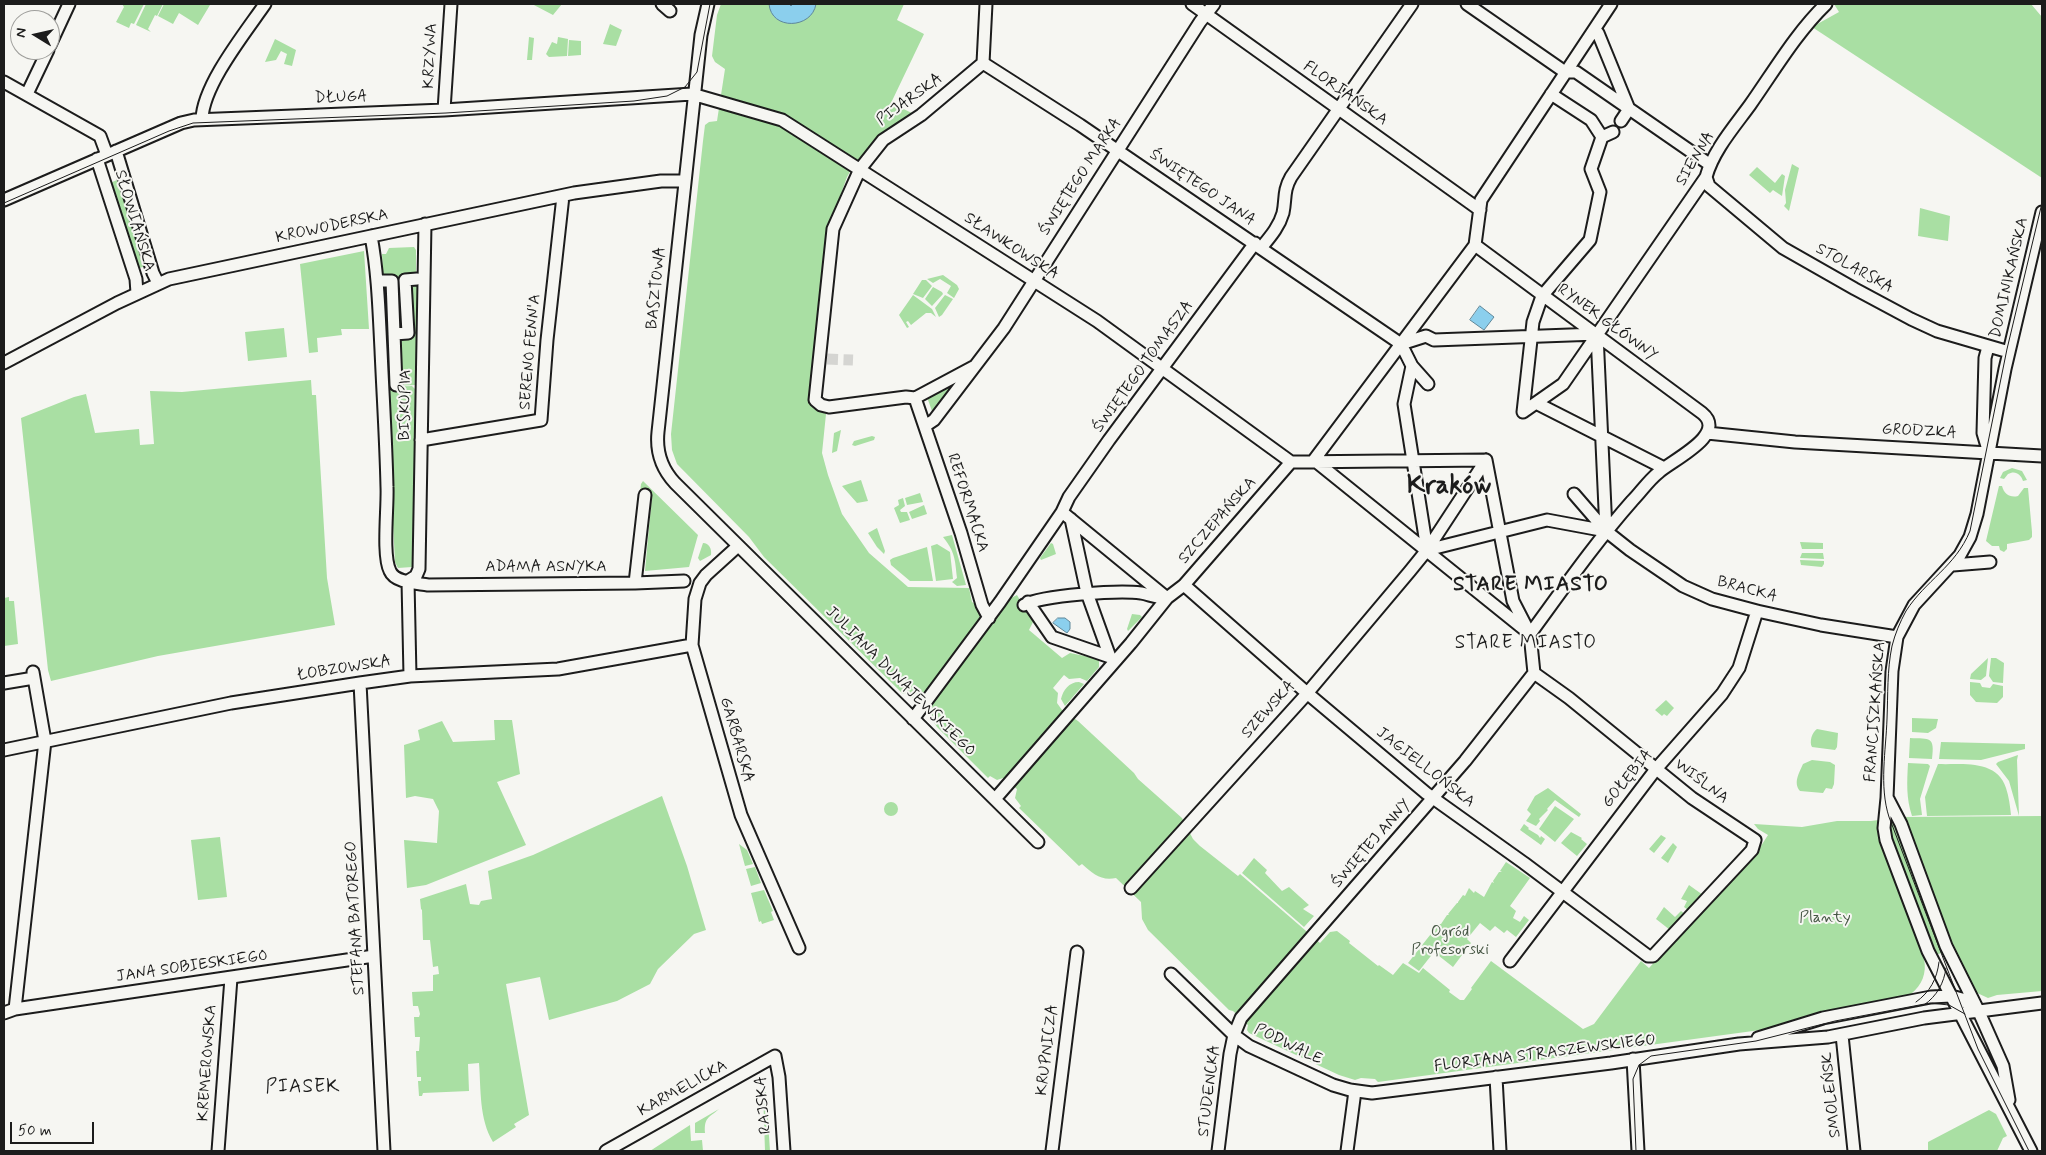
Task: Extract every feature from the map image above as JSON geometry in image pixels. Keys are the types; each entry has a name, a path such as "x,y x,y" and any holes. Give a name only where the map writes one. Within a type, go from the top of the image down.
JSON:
{"street":[{"path":"60,23 69,4"},
{"path":"202,119 202,106 216,78 265,4"},
{"name":"KRZYWA","path":"444,110 451,4"},
{"name":"BASZTOWA","path":"708,4 701,35 694,94 659,422 658,450 664,468 671,479 738,546"},
{"path":"983,63 986,4"},
{"name":"FLORIAŃSKA","path":"1192,4 1337,109 1480,205"},
{"name":"ŚWIĘTEGO MARKA","path":"925,426 934,420 1004,328 1214,4"},
{"name":"ŚWIĘTEGO TOMASZA","path":"989,618 1066,515 1070,497 1109,440 1258,245 1273,233 1282,216 1286,185 1337,109 1412,4"},
{"path":"1467,4 1565,72 1576,72 1709,164"},
{"path":"1314,460 1475,246 1480,205 1610,4"},
{"name":"SIENNA","path":"1536,403 1563,384 1706,177 1709,164 1808,22 1826,4"},
{"path":"1598,33 1629,108"},
{"path":"27,94 43,60"},
{"name":"ŚWIĘTEGO JANA","path":"983,63 1258,245 1401,344"},
{"name":"PIJARSKA","path":"815,400 823,358 833,229 860,169 883,140 921,115 983,63"},
{"path":"4,82 100,136 107,155"},
{"name":"DŁUGA","path":"4,200 181,123 202,119 444,110 694,94"},
{"name":"SŁAWKOWSKA","path":"694,94 782,120 1097,321 1287,459"},
{"path":"1551,94 1591,120 1608,134 1591,169 1600,192 1590,240 1542,296 1533,322 1523,412 1536,403 1664,468"},
{"path":"1620,121 1629,108"},
{"name":"SŁOWIAŃSKA","path":"107,155 158,283"},
{"name":"SŁOWIAŃSKA","path":"107,155 136,279 137,294"},
{"name":"STOLARSKA","path":"1706,177 1709,186 1783,248 1911,319 1938,331 2009,352"},
{"name":"KROWODERSKA","path":"4,363 158,283 187,274 563,196 661,181 685,181"},
{"name":"SERENO FENN'A","path":"421,440 541,420 547,340 563,196"},
{"name":"DOMINIKAŃSKA","path":"1990,453 2009,352 2040,233 2042,212"},
{"name":"BISKUPIA","path":"371,236 378,289 387,490 387,550 390,570 398,579 408,581 416,576 419,569 424,224"},
{"name":"RYNEK GŁÓWNY","path":"1475,246 1708,417 1710,424 1707,433"},
{"path":"394,334 408,333 405,280 417,280"},
{"path":"382,281 392,281 396,385"},
{"path":"1401,344 1426,336 1434,340 1597,334 1606,531"},
{"path":"1401,344 1412,366 1428,384"},
{"path":"1988,347 1985,358 1983,432 1990,453"},
{"path":"1412,366 1404,404 1427,550"},
{"name":"ŚWIĘTEGO MARKA","path":"815,400 822,406 829,407 906,397 915,398 973,367"},
{"name":"REFORMACKA","path":"915,398 961,533 982,606 989,618"},
{"path":"1530,634 1606,531 1658,472 1698,446 1707,433"},
{"name":"GRODZKA","path":"1707,433 1794,442 2042,456"},
{"name":"FRANCISZKAŃSKA","path":"1990,453 1974,527 1965,546 1955,562 1914,605 1897,637 1892,671 1884,828 1886,840 1922,938 2031,1151"},
{"path":"1287,459 1486,460 1513,601 1530,634 1534,673"},
{"name":"SZCZEPAŃSKA","path":"995,799 1167,598 1184,585 1287,459"},
{"path":"1314,460 1530,634"},
{"name":"SZEWSKA","path":"1131,888 1274,732 1407,575 1427,550 1486,460"},
{"name":"BRACKA","path":"1574,494 1606,531 1630,550 1683,586 1712,599 1821,625 1897,637"},
{"path":"635,583 645,495"},
{"path":"1066,515 1087,593 1110,657 1052,637 1025,604 1087,593 1141,593 1154,598 1167,598"},
{"path":"1066,515 1167,598"},
{"path":"1427,550 1547,520 1606,531"},
{"name":"GARBARSKA","path":"738,546 706,575 700,583 695,599 692,644 741,815 799,948"},
{"name":"JULIANA DUNAJEWSKIEGO","path":"738,546 1038,842"},
{"path":"1955,562 1990,562"},
{"path":"408,581 410,676"},
{"name":"ADAMA ASNYKA","path":"408,581 428,585 684,581"},
{"name":"JAGIELLOŃSKA","path":"1184,585 1307,693 1433,799 1562,891 1648,956 1658,953"},
{"name":"GOŁĘBIA","path":"1510,961 1656,768 1722,694 1739,668 1757,611"},
{"path":"914,719 989,618"},
{"name":"ŁOBZOWSKA","path":"4,750 231,703 360,683 410,676 558,669 692,644"},
{"name":"WIŚLNA","path":"1534,673 1570,698 1692,798 1755,840 1752,850 1658,953"},
{"name":"ŚWIĘTEJ ANNY","path":"1234,1035 1241,1018 1375,873 1534,673"},
{"path":"4,683 33,675 45,741 15,1008"},
{"name":"STEFANA BATOREGO","path":"360,683 384,1151"},
{"name":"FRANCISZKAŃSKA","path":"1887,798 1900,824 1946,946 1980,1012 2003,1066 2007,1080 2010,1107"},
{"name":"KRUPNICZA","path":"1052,1151 1078,952"},
{"name":"JANA SOBIESKIEGO","path":"4,1013 15,1008 374,956"},
{"name":"PODWALE","path":"1171,974 1234,1035 1257,1050 1334,1085 1355,1091"},
{"name":"KREMEROWSKA","path":"218,1151 231,978"},
{"path":"1952,996 1980,1012"},
{"name":"FLORIANA STRASZEWSKIEGO","path":"1738,1044 1823,1018 1926,998 1952,996"},
{"name":"FLORIANA STRASZEWSKIEGO","path":"1355,1091 1378,1092 1738,1044 1842,1035 1924,1018 1961,1015 2042,1003"},
{"name":"STUDENCKA","path":"1218,1151 1234,1035"},
{"name":"SMOLEŃSK","path":"1842,1035 1854,1151"},
{"name":"KARMELICKA","path":"606,1151 775,1056"},
{"name":"RAJSKA","path":"775,1056 779,1076 784,1151"},
{"path":"1632,1059 1638,1151"},
{"path":"1496,1076 1500,1151"},
{"path":"1346,1151 1355,1091"}],"green space":[{"path":"122,4 144,4 134,24 131,23 129,28 116,22 124,7"},
{"path":"146,4 163,4 148,29 151,32 136,25"},
{"path":"164,4 210,5 198,25 179,13 173,24 158,16"},
{"path":"532,4 562,4 553,15"},
{"name":"Planty","path":"721,4 904,4 897,20 924,34 891,103 916,115 864,159 856,161 847,177 827,233 808,401 819,411 826,414 822,453 842,514 869,553 908,587 969,588 972,602 996,619 1011,598 1017,595 1033,622 1029,630 1062,658 1070,653 1099,659 1099,667 1087,681 1080,678 1069,679 1064,675 1053,688 1058,693 1057,703 1062,710 1078,721 1182,818 1193,839 1200,846 1238,876 1240,874 1320,943 1330,932 1337,931 1378,966 1393,975 1403,963 1419,973 1423,968 1460,1000 1464,1000 1491,961 1583,1029 1594,1024 1641,961 1649,968 1759,849 1768,835 1754,824 1802,827 1837,821 1871,821 1902,817 2042,816 2042,991 1997,995 1988,998 1975,992 1953,949 1924,959 1925,969 1923,978 1911,994 1775,1028 1378,1082 1375,1079 1361,1078 1355,1080 1339,1075 1249,1033 1247,1030 1248,1025 1233,1011 1229,1010 1148,930 1142,919 1141,902 1116,878 1102,878 1082,864 1079,866 1019,808 1021,806 1015,798 1017,789 1003,778 997,780 990,776 988,778 937,727 931,718 930,709 916,698 905,693 903,694 764,557 749,537 677,464 672,450 671,434 703,141 705,125 709,122 717,121 725,69 715,62 712,56 717,15"},
{"path":"1834,4 2031,4 2042,17 2042,178 1812,27 1839,12"},
{"path":"610,24 622,30 616,46 603,44"},
{"path":"529,37 534,38 532,60 527,60"},
{"path":"558,37 568,39 567,56 549,57 546,54 552,42 557,44"},
{"path":"275,39 296,50 292,66 284,64 287,54 281,51 276,60 265,62"},
{"path":"569,40 581,41 581,55 568,56"},
{"path":"1792,164 1799,168 1789,211 1784,206 1786,203 1785,190"},
{"path":"1757,167 1775,183 1782,174 1785,176 1782,196 1773,190 1770,193 1749,175"},
{"path":"120,180 146,266 136,269 110,183"},
{"path":"1920,208 1950,216 1948,241 1918,236"},
{"path":"414,247 416,250 416,277 418,282 417,385 386,386 381,284 383,279 382,254 386,254 389,248"},
{"path":"364,251 369,329 341,329 342,335 317,338 318,352 309,353 300,264"},
{"path":"943,275 957,285 959,289 954,298 947,293 951,286 940,279 933,283 927,279"},
{"path":"922,280 926,280 932,286 923,298 913,294"},
{"path":"933,287 943,294 932,306 925,299"},
{"path":"913,295 932,309 936,317 931,313 926,313 911,325 908,321 906,322 909,327 907,328 899,315"},
{"path":"945,295 953,299 939,317 935,308"},
{"path":"284,328 287,357 248,361 245,332"},
{"path":"311,380 312,395 316,395 327,578 335,625 158,656 51,681 48,670 21,418 86,394 95,433 139,429 140,445 154,444 150,391 182,392"},
{"path":"412,386 416,390 415,561 412,567 398,568 395,562 386,387"},
{"path":"948,387 951,388 933,414 927,397"},
{"path":"841,430 837,451 832,453 834,433"},
{"path":"872,436 875,437 874,440 855,446 852,445 854,441"},
{"path":"2012,468 2022,471 2027,480 2023,481 2019,475 2013,472 2004,479 2000,478 2003,472"},
{"path":"861,480 868,501 857,503 842,486"},
{"path":"643,481 698,535 689,567 645,571 652,495 640,493"},
{"path":"1999,486 2002,486 2010,496 2018,496 2024,488 2028,488 2032,532 2032,537 2029,540 2007,544 2007,549 2004,552 2000,550 1999,546 1992,546 1986,541"},
{"path":"920,493 923,502 907,505 905,498"},
{"path":"903,498 905,506 900,510 901,512 907,512 910,520 900,523 894,508 899,505 898,500"},
{"path":"924,505 927,514 912,519 909,512"},
{"path":"877,528 885,551 884,554 868,533"},
{"path":"952,535 966,585 957,586 952,582 957,578 955,561 950,547 943,537"},
{"path":"1800,542 1823,543 1823,549 1802,549"},
{"path":"703,543 710,547 711,555 700,561 698,558"},
{"path":"1051,543 1056,554 1041,560 1040,558"},
{"path":"937,544 950,552 953,579 936,581 931,546"},
{"path":"927,547 933,581 910,581 891,565 890,560 893,558"},
{"path":"1802,553 1823,553 1824,559 1800,558"},
{"path":"1800,560 1824,561 1824,564 1822,567 1801,565"},
{"path":"9,597 9,601 14,601 18,644 4,646 4,598"},
{"path":"1132,614 1142,617 1128,631 1127,629"},
{"path":"1988,658 1986,676 1981,680 1970,679 1971,674"},
{"path":"1991,658 1996,658 2004,663 2003,683 1993,682 1989,676"},
{"path":"1079,682 1084,684 1065,706 1061,699 1063,693 1069,685"},
{"path":"1970,682 1980,683 1982,687 1990,688 1993,684 2003,686 2003,697 1997,703 1976,702 1970,695"},
{"path":"1666,700 1674,708 1667,716 1664,714 1662,716 1655,710"},
{"path":"1912,718 1938,719 1936,728 1928,733 1912,732"},
{"path":"494,720 512,720 520,774 497,782 526,845 426,885 407,888 404,840 437,843 439,811 433,799 415,796 406,798 404,745 420,740 418,730 442,721 453,742 495,740"},
{"path":"1817,729 1838,733 1835,750 1812,747 1812,737"},
{"path":"1910,738 1930,740 1933,746 1932,759 1909,758"},
{"path":"1941,742 2025,744 2025,749 1981,760 1939,759"},
{"path":"2018,755 2019,816 2009,781 1996,764"},
{"path":"1812,760 1830,762 1835,765 1832,789 1826,788 1823,793 1800,791 1797,785 1798,774 1803,764"},
{"path":"1908,763 1928,764 1930,766 1920,799 1922,815 1912,816 1910,809 1907,790"},
{"path":"1938,764 1967,764 1987,768 1995,772 2006,788 2011,815 1927,816 1925,797"},
{"path":"1548,788 1581,814 1579,817 1555,800 1539,819 1540,821 1536,826 1526,821 1531,814 1527,810 1535,796"},
{"path":"662,796 687,866 706,930 694,934 658,969 650,984 617,1001 549,1020 540,977 506,984 529,1115 514,1124 516,1127 493,1142 488,1133 483,1114 479,1063 468,1064 469,1091 423,1093 422,1096 419,1096 418,1081 421,1081 421,1077 417,1077 416,1051 419,1051 420,1037 415,1037 414,1017 419,1017 420,1014 418,1006 413,1006 412,992 433,991 433,975 439,974 438,966 433,967 430,940 423,940 420,899 466,884 470,904 479,905 481,901 492,899 488,871 533,855"},
{"path":"888,802 894,802 898,809 894,816 888,816 884,812 884,806"},
{"path":"1555,806 1574,819 1555,842 1539,829"},
{"path":"1524,824 1540,838 1541,836 1545,839 1541,845 1520,830"},
{"path":"1571,832 1582,838 1587,844 1577,856 1561,843"},
{"path":"1661,835 1666,838 1654,853 1649,849"},
{"path":"220,837 227,897 198,900 191,840"},
{"path":"1673,843 1677,847 1668,863 1661,858"},
{"path":"739,844 747,850 753,864 745,866"},
{"path":"1254,858 1267,870 1265,873 1282,891 1289,887 1309,905 1303,909 1314,916 1304,927 1242,873"},
{"name":"Ogród Profesorski","path":"1506,862 1530,878 1510,906 1516,911 1513,918 1520,922 1524,916 1529,920 1516,937 1507,930 1504,933 1495,926 1490,931 1480,923 1467,939 1471,943 1453,967 1434,952 1419,971 1408,963 1434,930 1436,931 1438,924 1441,924 1463,895 1465,896 1469,888 1474,893 1475,891 1484,897 1499,872 1502,872 1500,871"},
{"path":"755,867 761,883 751,886 746,869"},
{"path":"1689,885 1703,895 1688,910 1684,907 1687,901 1681,899"},
{"path":"764,890 773,911 771,912 774,920 762,924 761,921 759,922 751,893"},
{"path":"1664,907 1675,917 1681,911 1685,914 1670,930 1656,919"},
{"path":"763,1092 766,1092 770,1151 765,1151"},
{"path":"719,1109 706,1121 705,1133 695,1133 695,1123"},
{"path":"1989,1110 1996,1114 2007,1136 2003,1138 1997,1151 1928,1151 1928,1142"},
{"path":"690,1125 691,1141 702,1140 703,1151 650,1151"}],"water":[{"path":"769,4 789,4 791,6 793,4 816,4 813,12 807,18 800,22 792,23 777,19 771,13"},
{"path":"1480,306 1494,317 1484,330 1470,320"},
{"path":"1058,618 1065,618 1070,622 1070,629 1067,633 1053,623"}],"tunnel":[{"path":"827,359 853,360"}],"tram line":[{"path":"4,203 169,131 193,123 446,113 634,101 667,96 685,87 697,72 710,4"},
{"path":"2029,1151 1978,1049 1889,817 1884,793 1884,768 1888,673 1893,642 1906,611 1922,590 1948,564 1964,544 1970,531 2007,349 2042,203"},
{"path":"1916,1002 1932,985 1937,974 1939,962"},
{"path":"1924,1005 1933,998 1939,989 1944,979 1946,968"},
{"path":"1636,1151 1633,1079 1639,1065 1651,1056 1756,1041 1835,1021 1930,1003 1949,1005 1965,1014"}],"district":[{"name":"Kraków","path":"1449,488"},
{"name":"STARE MIASTO","path":"1531,586"},
{"name":"STARE MIASTO","path":"1526,644"},
{"name":"PIASEK","path":"303,1088"}]}
